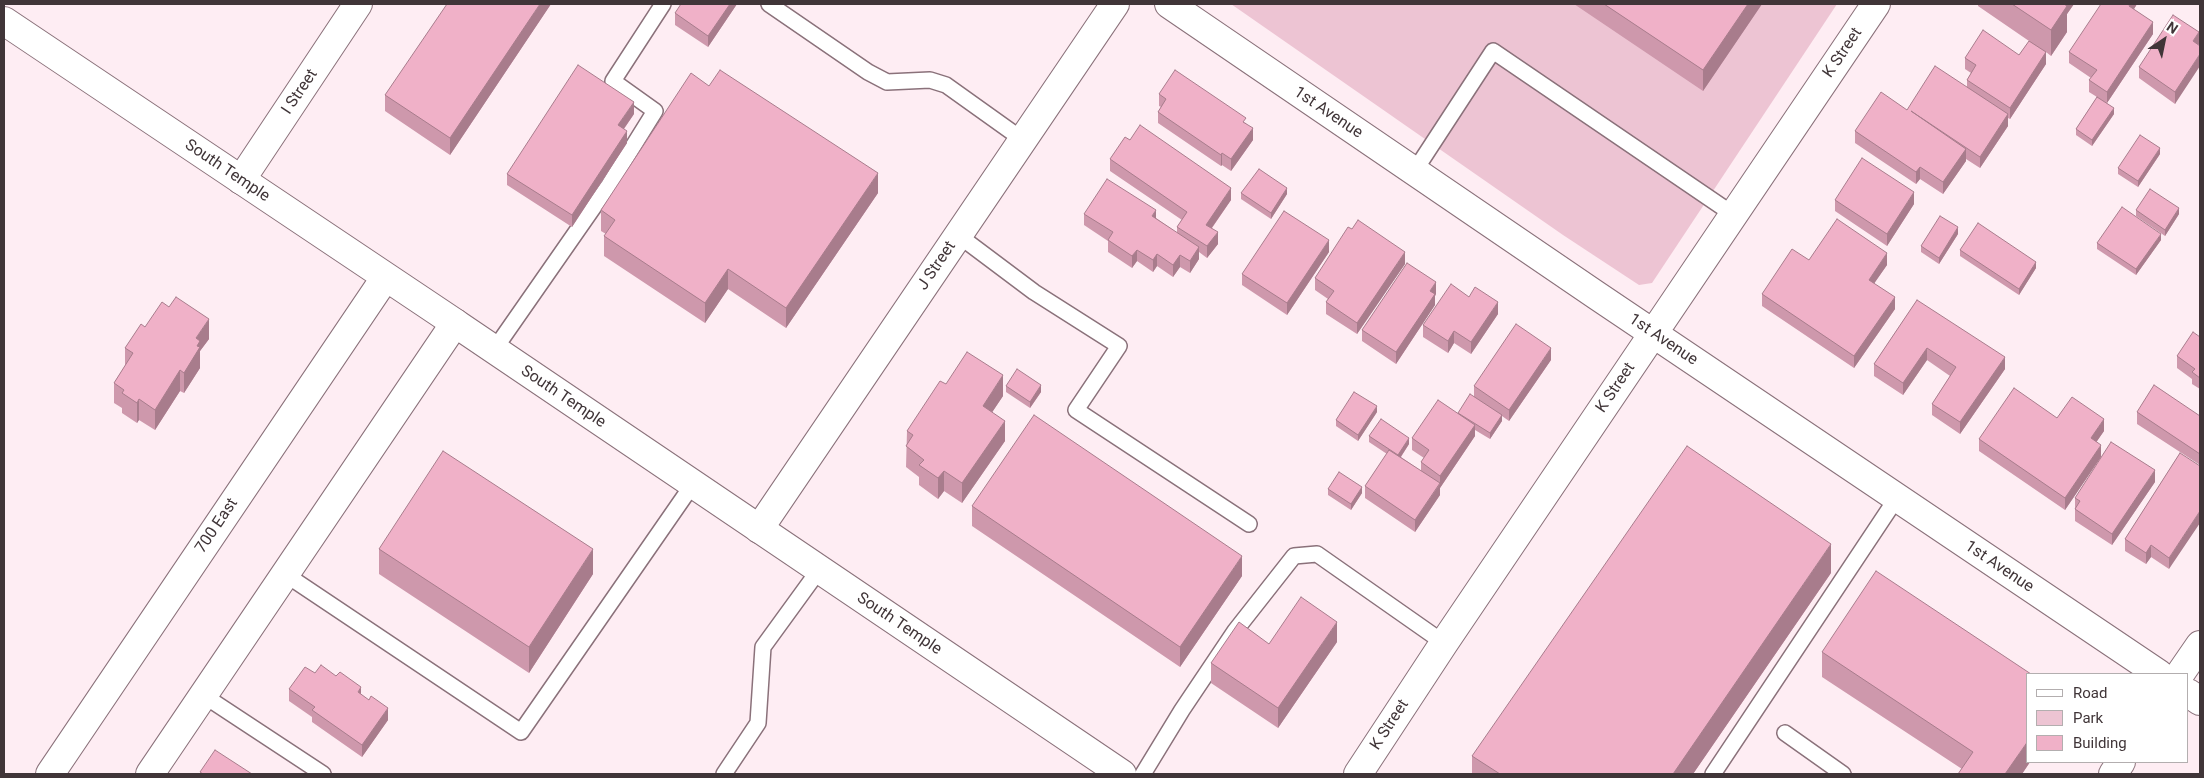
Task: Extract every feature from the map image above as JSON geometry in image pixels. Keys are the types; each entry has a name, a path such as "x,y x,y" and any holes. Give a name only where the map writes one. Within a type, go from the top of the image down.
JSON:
{"street":[{"name":"I Street","path":"241,180 358,4"},
{"name":"J Street","path":"759,529 1114,4"},
{"name":"1st Avenue","path":"1169,4 1896,499 2157,673"},
{"name":"K Street","path":"1358,774 1444,643 1876,4"},
{"name":"South Temple","path":"4,21 1122,774"},
{"name":"700 East","path":"50,774 385,278"},
{"path":"150,774 455,323"},
{"path":"2181,673 2200,645"},
{"path":"2189,694 2200,702"},
{"path":"2113,774 2120,763"}],"lane":[{"path":"494,350 609,185 655,111 613,81 663,4"},
{"path":"769,4 868,72 887,82 930,80 946,85 1023,140"},
{"path":"1414,172 1493,51 1734,215"},
{"path":"958,235 1034,292 1119,346 1076,410 1249,524"},
{"path":"285,574 521,732 693,484"},
{"path":"1713,774 1896,499"},
{"path":"1143,774 1182,710 1235,631 1294,556 1317,554 1444,643"},
{"path":"724,774 758,723 763,648 820,570"},
{"path":"203,695 323,774"},
{"path":"1785,734 1843,774"}],"green space":[{"path":"1231,4 1837,4 1652,283 1639,285 1563,235"}],"building":[{"path":"447,4 540,4 450,138 385,95"},
{"path":"681,4 730,4 708,36 675,13"},
{"path":"1604,4 1748,4 1703,70"},
{"path":"2012,4 2064,4 2067,6 2051,30"},
{"path":"2101,4 2130,4 2129,6 2153,22 2107,92 2089,80 2097,70 2069,52"},
{"path":"2173,15 2199,32 2193,41 2200,46 2200,54 2175,92 2139,67"},
{"path":"1983,30 2019,55 2029,41 2046,52 2010,108 1967,80 1976,65 1965,58"},
{"path":"578,65 634,102 618,125 627,131 572,215 507,174"},
{"path":"1935,66 2008,114 1980,157 1911,111 1966,149 1943,182 1920,167 1916,172 1855,131 1881,92 1907,110"},
{"path":"720,70 878,173 786,308 728,269 705,303 604,236 615,220 601,210 691,73 709,86"},
{"path":"1175,70 1246,118 1243,122 1253,128 1231,159 1222,153 1221,155 1158,112 1166,99 1159,94"},
{"path":"2097,97 2114,108 2092,140 2076,129"},
{"path":"1140,125 1231,188 1206,225 1218,232 1207,246 1177,227 1187,212 1110,159 1125,137 1130,140"},
{"path":"2140,135 2160,148 2138,181 2118,168"},
{"path":"1862,158 1914,192 1887,234 1835,200"},
{"path":"1259,169 1287,188 1271,213 1241,193"},
{"path":"1107,179 1156,210 1152,216 1199,247 1190,261 1180,255 1173,265 1157,254 1153,260 1137,250 1132,256 1108,240 1113,232 1084,214"},
{"path":"2150,189 2179,208 2165,230 2136,210"},
{"path":"2122,207 2161,234 2136,269 2097,243"},
{"path":"1284,211 1329,240 1287,303 1242,274"},
{"path":"1940,216 1958,227 1939,258 1921,246"},
{"path":"1837,219 1887,253 1869,280 1895,297 1854,356 1762,294 1792,249 1809,260"},
{"path":"1358,220 1405,252 1357,323 1326,302 1334,291 1315,278 1348,227 1352,229"},
{"path":"1978,223 2036,262 2019,289 1960,250"},
{"path":"1407,263 1436,282 1430,291 1435,294 1396,352 1362,330"},
{"path":"1451,284 1469,297 1475,287 1498,302 1471,342 1454,331 1448,341 1423,325"},
{"path":"176,297 209,319 196,338 200,341 197,346 200,347 184,373 180,370 155,410 139,399 137,403 122,393 124,390 114,383 133,353 125,348 141,324 145,327 162,302 169,307"},
{"path":"1917,300 2005,357 1960,422 1932,404 1956,367 1927,348 1903,383 1874,364"},
{"path":"1516,324 1551,348 1509,410 1474,386"},
{"path":"2193,332 2200,337 2200,378 2192,372 2195,369 2177,356"},
{"path":"967,352 1003,375 983,406 1005,421 962,483 944,471 938,478 919,465 924,460 906,446 913,435 907,431 940,381 946,384"},
{"path":"1017,369 1041,385 1030,402 1006,386"},
{"path":"2154,385 2200,416 2200,454 2137,412"},
{"path":"2014,388 2057,418 2072,397 2104,419 2091,438 2101,445 2065,498 1979,439"},
{"path":"1354,392 1377,406 1358,435 1336,420"},
{"path":"1470,394 1502,415 1490,433 1458,413"},
{"path":"1438,400 1475,425 1440,476 1421,462 1429,450 1412,438"},
{"path":"1034,415 1242,556 1180,647 972,506"},
{"path":"1381,419 1409,438 1398,455 1369,436"},
{"path":"2111,442 2155,470 2112,534 2075,509 2080,501 2075,498"},
{"path":"1687,446 1831,544 1673,774 1500,774 1472,756"},
{"path":"1389,450 1440,483 1415,520 1365,486"},
{"path":"443,451 593,549 529,647 379,549"},
{"path":"2180,453 2200,466 2200,511 2169,558 2151,545 2146,553 2125,539"},
{"path":"1339,472 1362,487 1351,504 1328,489"},
{"path":"1876,571 2029,673 2026,673 2026,744 2005,774 1958,774 1973,752 1822,652"},
{"path":"1301,597 1337,622 1278,708 1211,663 1239,622 1269,644"},
{"path":"321,665 336,676 340,672 361,687 358,692 369,700 371,696 388,708 362,745 312,710 315,707 289,689 305,667 315,673"},
{"path":"215,750 252,774 203,774 200,772"}]}
